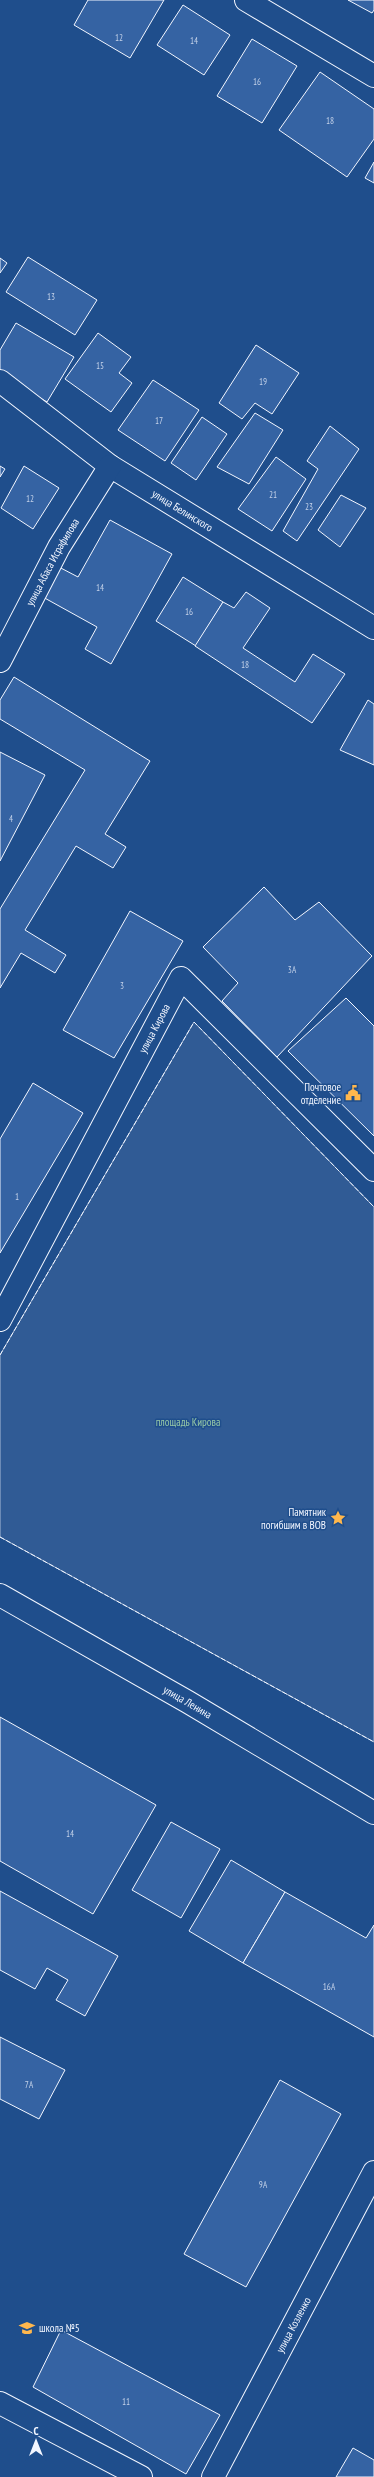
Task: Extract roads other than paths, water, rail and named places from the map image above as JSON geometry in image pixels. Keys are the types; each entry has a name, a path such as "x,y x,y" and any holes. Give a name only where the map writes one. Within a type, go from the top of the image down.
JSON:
{"street":[{"path":"246,0 374,76"},
{"name":"улица Белинского","path":"0,381 110,466 374,628"},
{"name":"улица Абаса Исрафилова","path":"0,661 59,548 110,466"},
{"name":"улица Кирова","path":"0,1320 181,978 374,1170"},
{"name":"улица Ленина","path":"0,1595 188,1702 374,1813"},
{"name":"улица Козленко","path":"219,2471 374,2172"},
{"path":"0,2403 141,2477"}],"place":[{"name":"Почтовое отделение","path":"353,1093"},
{"name":"Памятник погибшим в ВОВ","path":"338,1518"},
{"name":"школа №5","path":"27,2328"}],"park label":[{"name":"площадь Кирова","path":"188,1422"}]}
